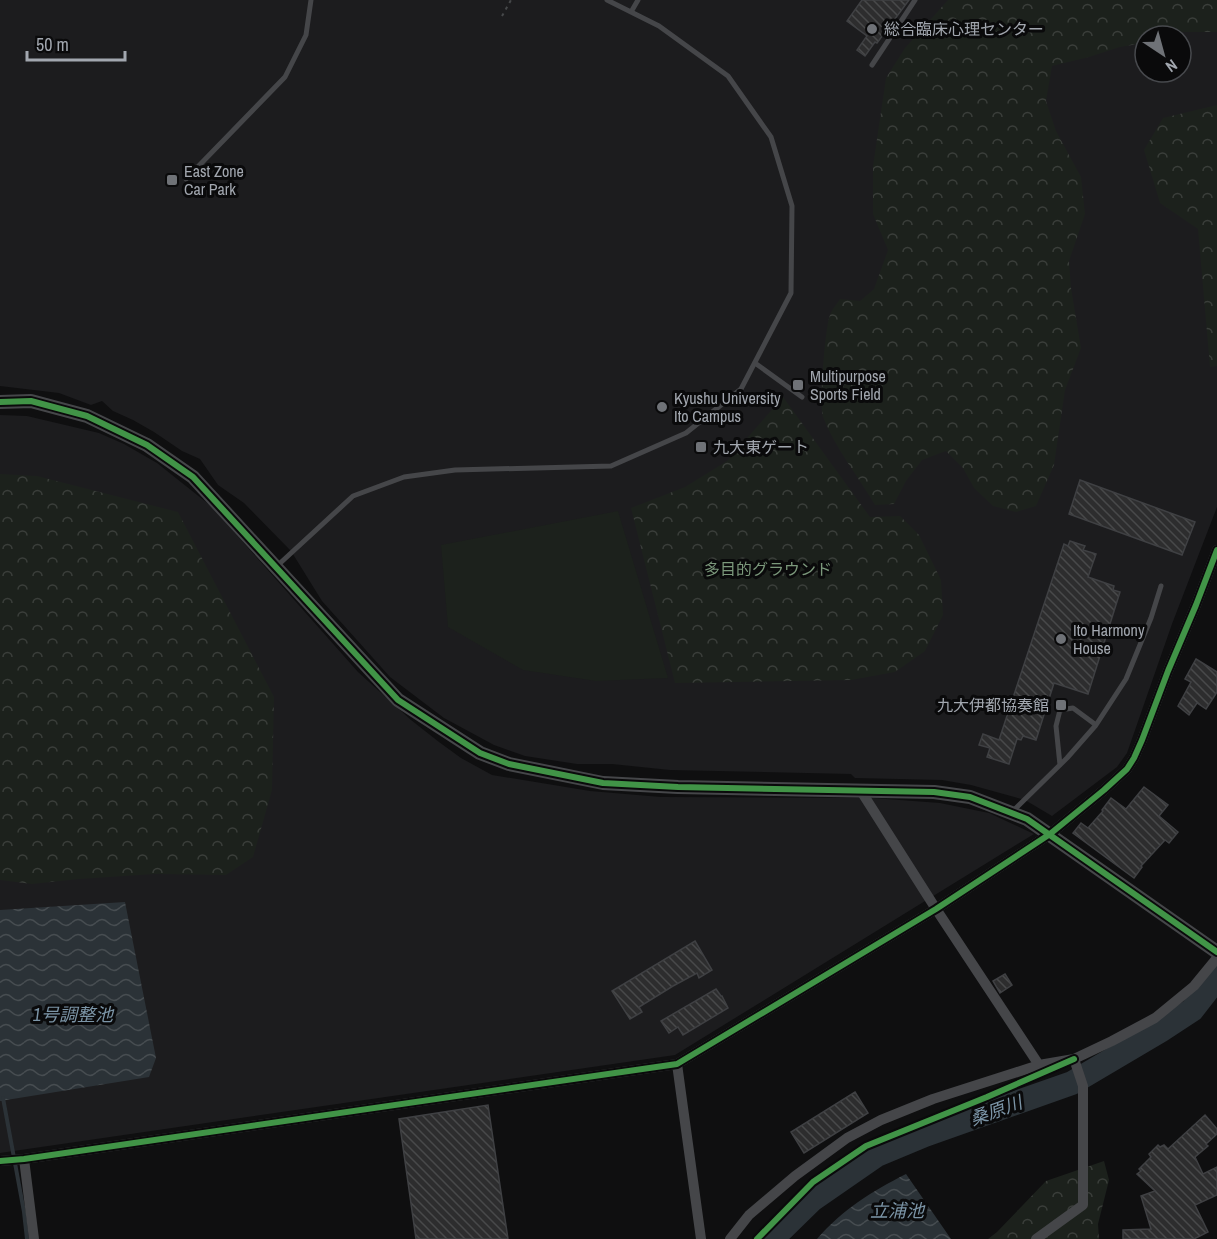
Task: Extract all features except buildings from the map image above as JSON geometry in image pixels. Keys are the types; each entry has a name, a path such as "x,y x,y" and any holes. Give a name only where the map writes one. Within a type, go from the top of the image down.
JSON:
{"street":[{"path":"0,402 31,401 87,416 147,446 193,477 398,700 480,753 509,764 603,783 678,788 934,792 970,797 1028,819 1217,952"},
{"path":"2,1161 677,1064 936,909 1050,834 1127,769 1134,758 1217,550"},
{"path":"861,791 1039,1065"},
{"path":"730,1239 749,1215 795,1176 847,1138 881,1120 933,1099 1039,1065 1074,1059 1112,1041 1155,1018 1194,986 1217,958"},
{"path":"1036,1239 1083,1205 1083,1086 1074,1059"},
{"path":"677,1064 701,1239"},
{"path":"24,1159 34,1239"}],"lane":[{"path":"186,179 285,77 306,35 311,0"},
{"path":"276,567 352,496 404,477 455,471 611,466 686,433 741,389 791,293 792,206 771,137 728,76 659,26 607,0"},
{"path":"631,12 638,0"},
{"path":"872,65 915,0"},
{"path":"755,363 802,397"},
{"path":"1011,813 1060,765 1096,725 1126,679 1151,618 1161,586"},
{"path":"1060,765 1056,726 1060,710 1073,708 1096,725"}],"path":[{"path":"502,16 511,0"}],"shaded area":[{"name":"Kyushu University Ito Campus","path":"0,0 1217,0 1217,507 1172,624 1127,753 1117,767 1052,816 1025,800 971,785 942,780 855,778 851,774 670,770 612,764 577,764 525,756 494,745 444,718 390,677 322,601 291,551 244,503 218,485 200,459 113,411 102,401 91,405 59,393 0,386"},
{"path":"0,415 27,416 99,433 157,463 211,506 358,672 439,742 461,758 492,775 590,791 661,797 873,798 940,803 989,813 1034,834 675,1055 0,1153"}],"green space":[{"path":"948,0 1217,0 1217,32 1193,32 1193,24 1133,24 1133,45 1052,66 1046,101 1056,131 1081,177 1085,214 1069,261 1081,348 1065,390 1054,465 1036,506 1016,512 993,506 974,488 963,468 946,451 922,460 906,481 894,504 875,505 834,440 823,417 822,383 828,322 831,313 840,299 860,301 874,289 888,250 873,214 873,166 886,78 905,48"},
{"path":"1217,105 1217,366 1210,367 1198,229 1160,203 1144,150 1163,118"},
{"name":"多目的グラウンド","path":"783,397 870,517 900,516 919,535 941,580 943,615 925,651 895,672 851,680 675,683 631,508 685,487 727,461"},
{"path":"0,474 37,476 178,512 274,697 272,790 253,857 226,875 155,874 32,884 0,880"},
{"path":"618,511 668,678 596,681 523,670 448,627 441,545"},
{"path":"1104,1161 1109,1180 1098,1224 1099,1239 988,1239 1046,1181"}],"water":[{"name":"1号調整池","path":"125,902 156,1058 149,1077 0,1101 0,910"},
{"name":"立浦池","path":"906,1174 951,1239 817,1239 858,1202"}],"waterway":[{"name":"桑原川","path":"772,1239 812,1200 877,1155 925,1135 1072,1083 1192,1010 1217,978"},
{"path":"3,1098 27,1239"}],"cycle path":[{"path":"0,402 31,401 87,416 147,445 193,477 398,700 480,753 509,764 603,783 678,787 934,792 970,797 1027,819 1217,952"},
{"path":"0,1161 677,1064 936,909 1050,834 1127,769 1142,740 1217,550"},
{"path":"757,1239 813,1182 866,1146 1074,1059"}],"place":[{"name":"総合臨床心理センター","path":"872,29"},
{"name":"East Zone Car Park","path":"172,180"},
{"name":"Multipurpose Sports Field","path":"798,385"},
{"name":"Kyushu University Ito Campus","path":"662,407"},
{"name":"九大東ゲート","path":"701,447"},
{"name":"Ito Harmony House","path":"1061,639"},
{"name":"九大伊都協奏館","path":"1061,705"}]}
